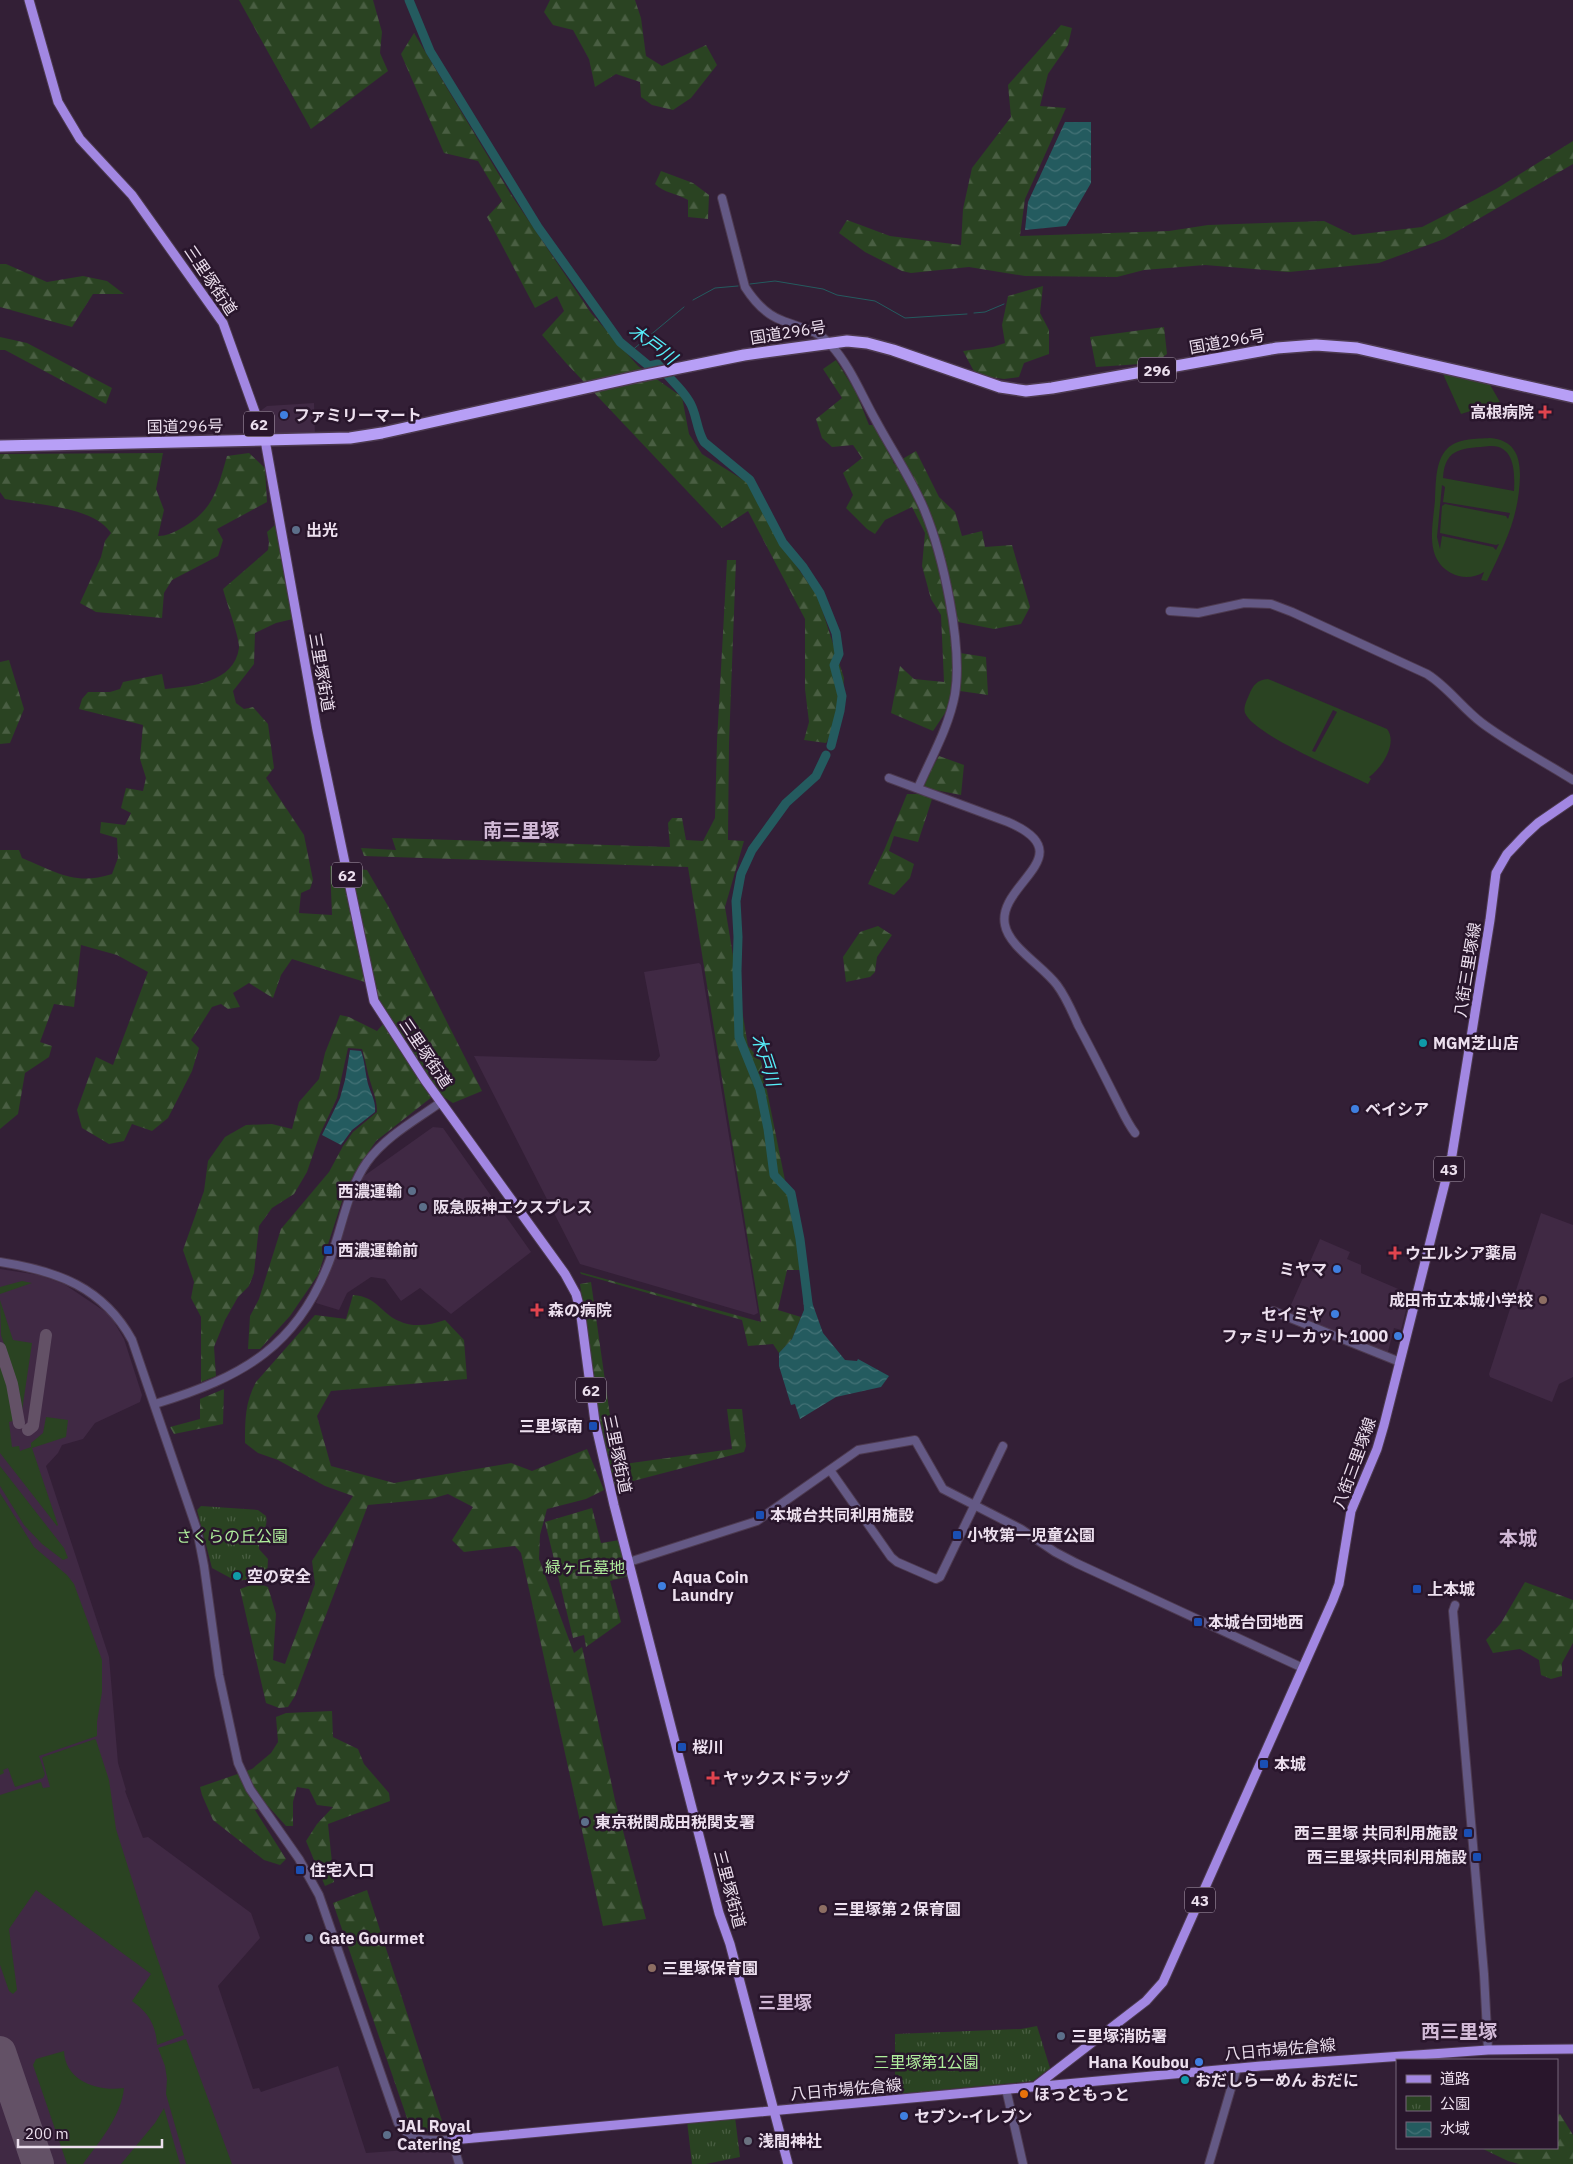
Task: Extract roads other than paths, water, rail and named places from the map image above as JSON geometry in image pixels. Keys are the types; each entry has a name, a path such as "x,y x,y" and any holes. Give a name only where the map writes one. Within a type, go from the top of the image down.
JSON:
{"highway":[{"name":"国道296号","path":"0,446 319,440 382,433 744,355 847,340 867,342 990,384 1026,390 1052,388 1284,347 1316,345 1343,346 1573,397"}],"main road":[{"name":"三里塚街道","path":"29,0 58,102 80,139 132,195 223,323 265,440 317,730 371,991 379,1009 441,1102 565,1274 576,1294 580,1309 595,1422 629,1562 788,2164"},
{"name":"八街三里塚線","path":"1037,2085 1146,2001 1160,1987 1337,1591 1351,1511 1377,1449 1452,1155 1496,873 1508,854 1524,836 1538,823 1573,799"},
{"name":"八日市場佐倉線","path":"452,2140 1237,2068 1488,2050 1573,2049"}],"street":[{"path":"722,198 745,287 768,313 780,320 816,332 829,343 854,379 923,508 934,537 951,610 956,648 955,692 947,721 918,788"},
{"path":"1170,611 1198,613 1254,602 1282,607 1427,674 1441,684 1466,709 1487,726 1573,780"},
{"path":"890,778 1023,828 1034,838 1038,847 1038,861 1034,869 1007,902 1004,911 1005,926 1014,942 1039,965 1061,991 1135,1133"},
{"path":"155,1404 197,1391 232,1376 261,1357 283,1337 310,1304 316,1292 334,1247 351,1193 368,1161 389,1139 441,1102"},
{"path":"0,1262 31,1268 61,1277 88,1290 119,1318 132,1340 197,1530 204,1566 218,1668 238,1763 250,1789 299,1859 319,1895 398,2124 405,2132 415,2138 422,2140 452,2140 459,2164"},
{"path":"1273,1311 1400,1362"},
{"path":"629,1562 757,1521 858,1450 915,1440 939,1486 974,1506 1022,1529 1055,1552 1076,1563 1303,1668"},
{"path":"830,1470 891,1557 897,1562 934,1579 940,1577 1002,1446"},
{"path":"1455,1605 1484,1974 1488,2050"},
{"path":"1209,2164 1237,2068"},
{"path":"1006,2089 1023,2164"}],"water":[{"path":"1065,122 1091,122 1091,183 1066,226 1025,230 1028,202"},
{"path":"350,1050 361,1051 375,1112 352,1130 341,1145 322,1135 340,1098"},
{"path":"808,1291 823,1333 845,1360 857,1361 858,1359 889,1376 881,1387 836,1397 800,1419 795,1404 791,1405 779,1366 779,1353 792,1339 804,1310 803,1292"}],"waterway":[{"name":"木戸川","path":"409,0 430,51 538,227 620,342 649,366 658,364 686,396 692,406 699,432 704,442 750,480 783,543 803,567 820,593 836,633 839,654 834,665 842,696 831,746"},
{"path":"750,284 775,281 823,289 837,295 875,301 905,318 967,314"},
{"path":"693,300 715,288 738,286"},
{"path":"974,313 985,312 1004,304"},
{"path":"630,352 684,307"},
{"name":"木戸川","path":"808,1303 800,1239 791,1193 774,1175 760,1089 739,1037 736,901 741,874 752,850 786,803 816,776 826,755"}],"place":[{"name":"高根病院","path":"1545,412"},
{"name":"ファミリーマート","path":"284,415"},
{"name":"出光","path":"296,530"},
{"name":"MGM芝山店","path":"1423,1043"},
{"name":"ベイシア","path":"1355,1109"},
{"name":"西濃運輸","path":"412,1191"},
{"name":"阪急阪神エクスプレス","path":"423,1207"},
{"name":"西濃運輸前","path":"328,1250"},
{"name":"ウエルシア薬局","path":"1395,1253"},
{"name":"ミヤマ","path":"1337,1269"},
{"name":"成田市立本城小学校","path":"1543,1300"},
{"name":"森の病院","path":"537,1310"},
{"name":"セイミヤ","path":"1335,1314"},
{"name":"ファミリーカット1000","path":"1398,1336"},
{"name":"三里塚南","path":"593,1426"},
{"name":"本城台共同利用施設","path":"760,1515"},
{"name":"小牧第一児童公園","path":"957,1535"},
{"name":"空の安全","path":"237,1576"},
{"name":"Aqua Coin Laundry","path":"662,1586"},
{"name":"上本城","path":"1417,1589"},
{"name":"本城台団地西","path":"1198,1622"},
{"name":"桜川","path":"682,1747"},
{"name":"本城","path":"1264,1764"},
{"name":"ヤックスドラッグ","path":"713,1778"},
{"name":"東京税関成田税関支署","path":"585,1822"},
{"name":"西三里塚 共同利用施設","path":"1468,1833"},
{"name":"西三里塚共同利用施設","path":"1477,1857"},
{"name":"住宅入口","path":"300,1870"},
{"name":"三里塚第２保育園","path":"823,1909"},
{"name":"Gate Gourmet","path":"309,1938"},
{"name":"三里塚保育園","path":"652,1968"},
{"name":"三里塚消防署","path":"1061,2036"},
{"name":"Hana Koubou","path":"1199,2062"},
{"name":"おだしらーめん おだに","path":"1185,2080"},
{"name":"ほっともっと","path":"1024,2094"},
{"name":"セブン-イレブン","path":"904,2116"},
{"name":"JAL Royal Catering","path":"387,2135"},
{"name":"浅間神社","path":"748,2141"}],"district":[{"name":"南三里塚","path":"521,830"},
{"name":"本城","path":"1518,1538"},
{"name":"三里塚","path":"785,2002"},
{"name":"西三里塚","path":"1459,2031"}],"park label":[{"name":"さくらの丘公園","path":"232,1536"},
{"name":"緑ヶ丘墓地","path":"585,1567"},
{"name":"三里塚第1公園","path":"926,2062"}]}
